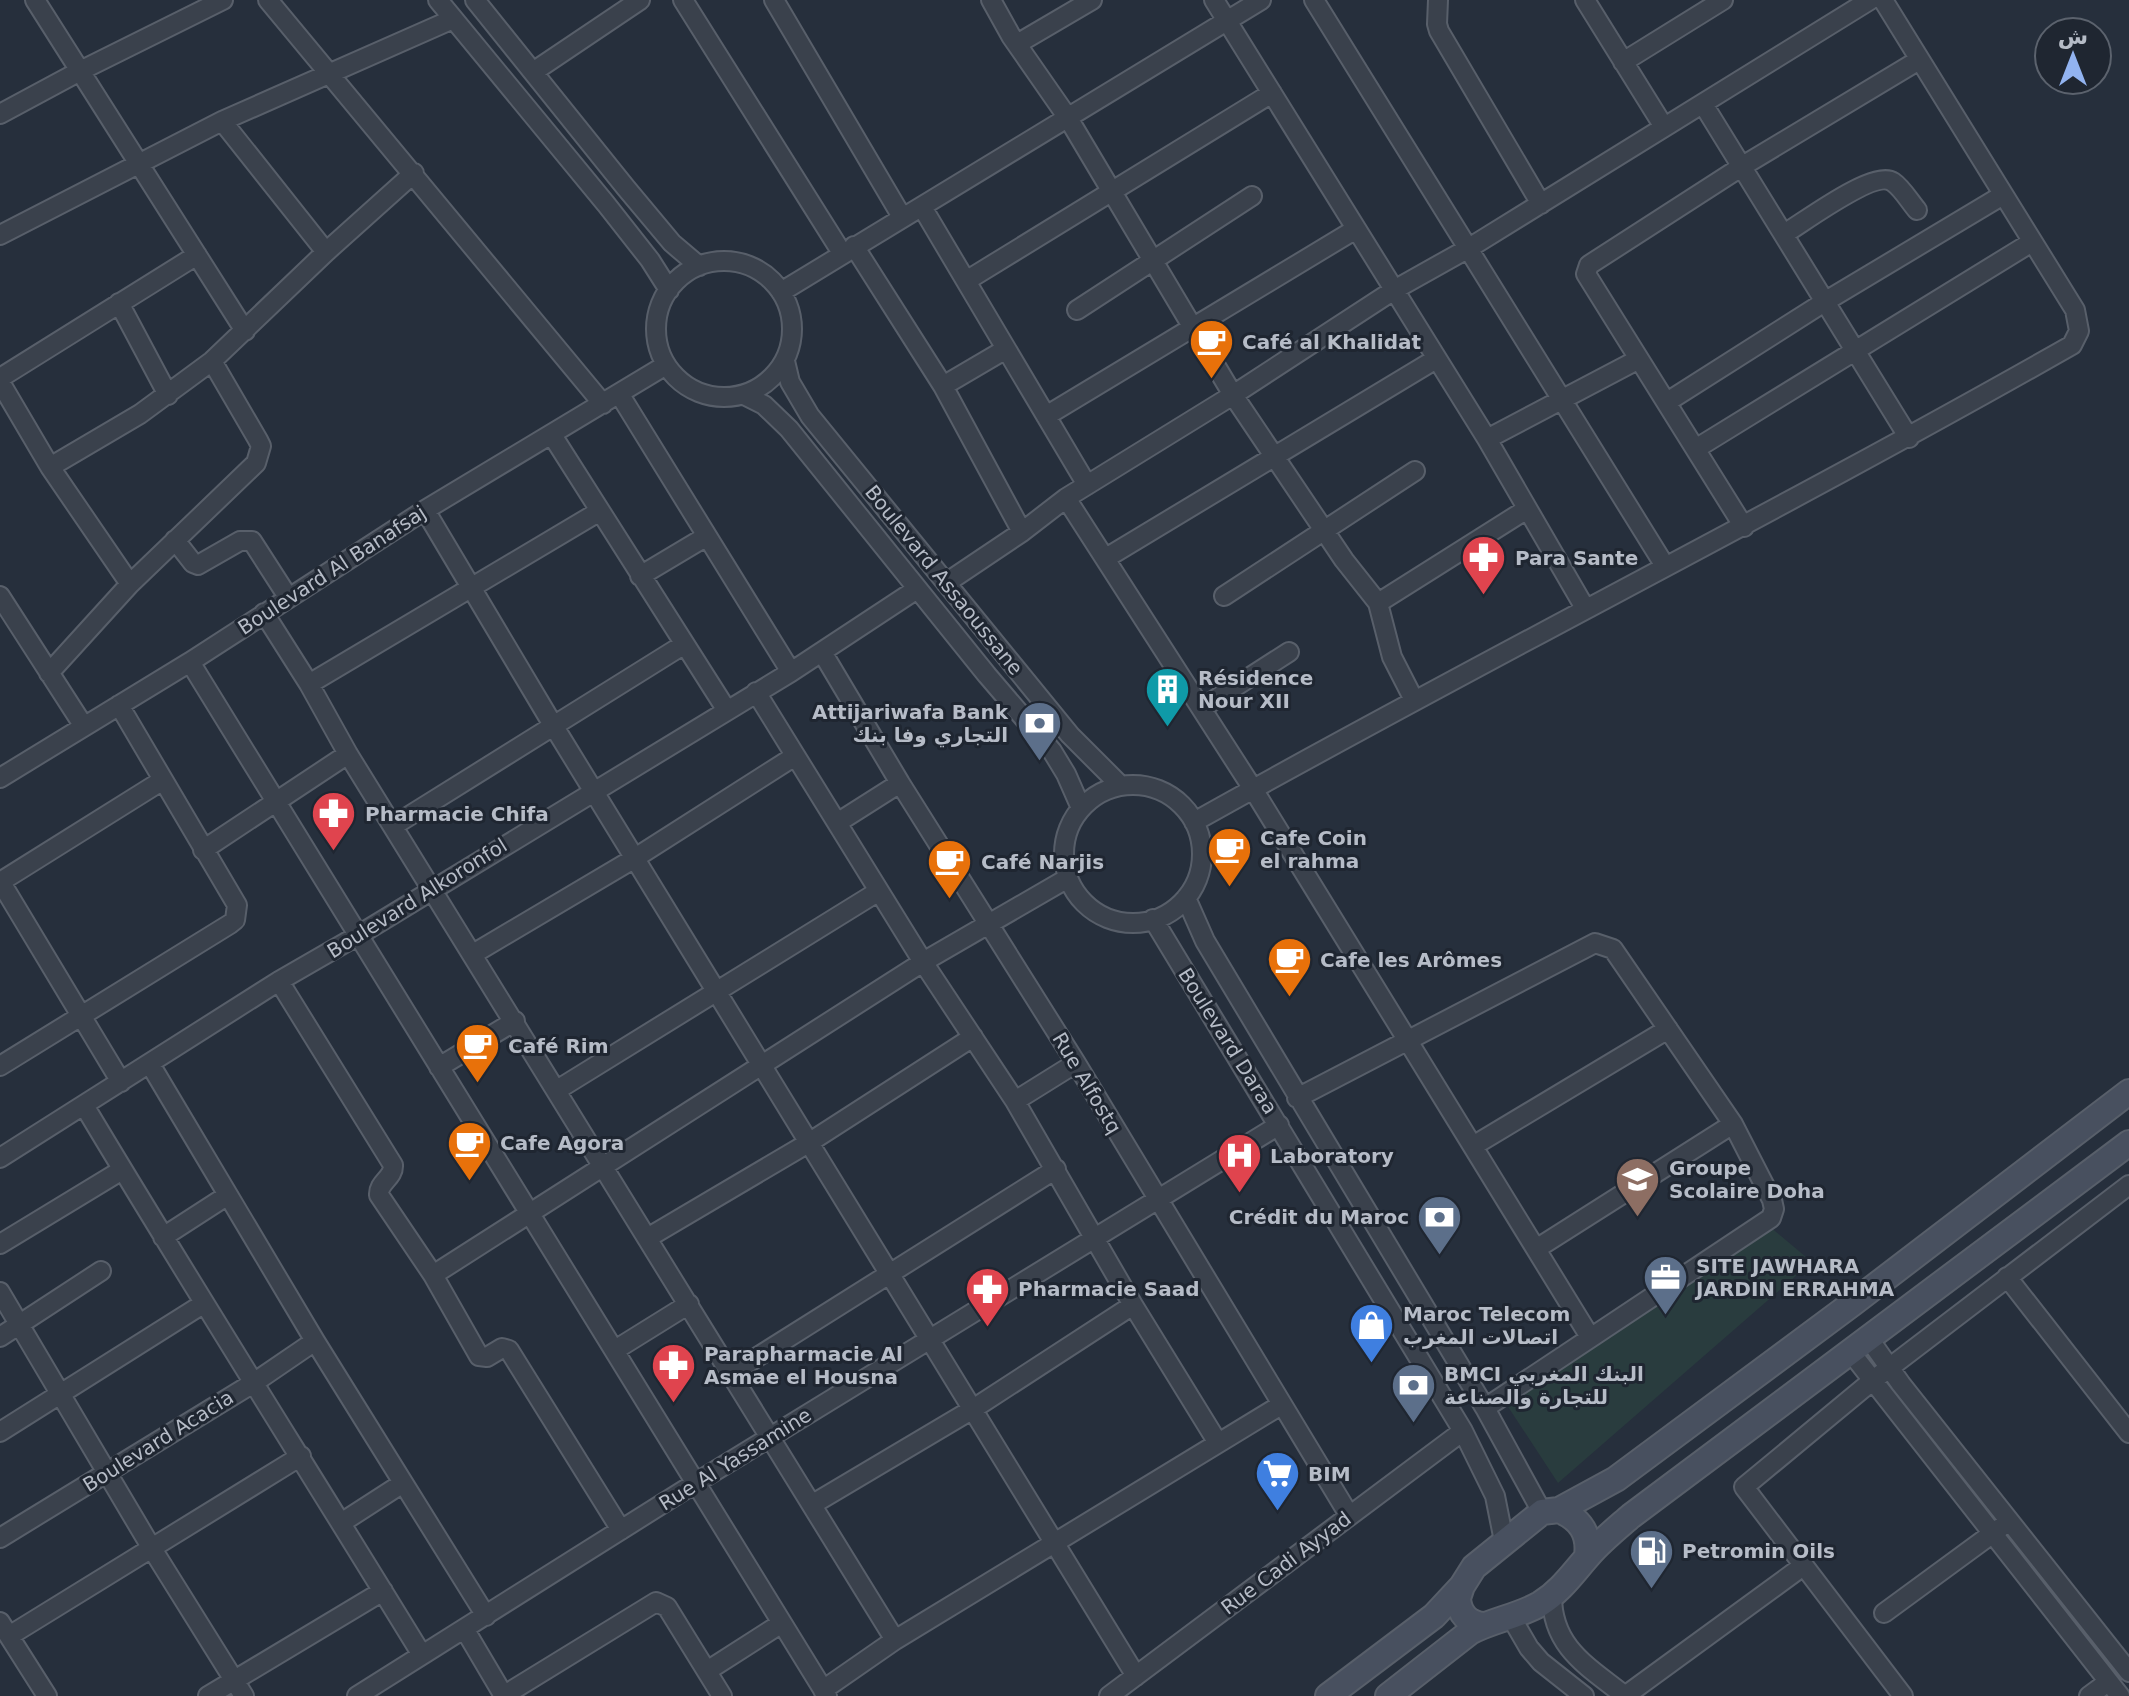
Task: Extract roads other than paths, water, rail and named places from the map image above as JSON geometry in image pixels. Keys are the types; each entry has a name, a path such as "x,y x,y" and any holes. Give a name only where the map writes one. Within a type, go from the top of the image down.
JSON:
{"main road":[{"path":"1328,1696 1434,1616 1462,1586 1474,1567 1504,1541 1551,1511 1597,1490 1628,1470 2129,1092"},
{"path":"1388,1696 1457,1641 1483,1625 1511,1617 1552,1596 1587,1556 1631,1516 1858,1343 2128,1147"},
{"path":"1551,1511 1571,1515 1583,1528 1587,1537 1587,1556"},
{"path":"1462,1586 1458,1598 1460,1611 1470,1621 1483,1625"}],"street":[{"path":"35,0 245,331"},
{"path":"0,114 223,0"},
{"path":"268,0 612,399 707,536 791,672"},
{"path":"438,0 606,204 650,260 669,290"},
{"path":"475,0 672,243 699,266"},
{"path":"533,72 640,0"},
{"path":"683,0 848,250 943,386 1022,532"},
{"path":"991,0 1068,118 1233,395 1273,457 1378,603 1392,657 1414,700"},
{"path":"1017,44 1092,0"},
{"path":"1214,0 1487,439 1585,608"},
{"path":"781,292 1261,0"},
{"path":"1314,0 1665,566"},
{"path":"1438,0 1439,31 1541,204"},
{"path":"1585,0 1664,127"},
{"path":"1623,62 1723,0"},
{"path":"946,583 1066,498 1233,395 1394,290 1469,248 1870,0"},
{"path":"1194,822 1585,608 1909,438 2072,345 2077,338 2079,322 2075,310 1883,0"},
{"path":"781,2 902,217"},
{"path":"0,235 222,121 453,19"},
{"path":"1744,527 1586,274 1589,265 1741,167 1919,60"},
{"path":"966,281 1272,93"},
{"path":"1703,104 1909,438"},
{"path":"222,121 326,252"},
{"path":"50,467 168,395 212,361 414,173"},
{"path":"1784,234 1865,184 1884,179 1894,182 1917,210"},
{"path":"1667,402 1826,301 2003,195"},
{"path":"1077,310 1252,196"},
{"path":"922,207 1087,485"},
{"path":"1046,416 1356,229"},
{"path":"1697,448 2032,242"},
{"path":"130,584 50,467 0,380 197,255"},
{"path":"723,261 747,265 769,278 787,302 793,326 785,361 769,381 744,395 729,397 700,393 687,386 666,365 656,335 661,304 682,276 699,266 723,261"},
{"path":"119,303 168,395"},
{"path":"943,386 1006,349"},
{"path":"1106,558 1436,359"},
{"path":"1487,439 1639,359"},
{"path":"49,673 130,584 256,463 260,454 258,440 212,361"},
{"name":"Boulevard Assaoussane","path":"785,361 790,382 810,416 1070,735 1121,786"},
{"name":"Boulevard Al Banafsaj","path":"0,778 190,662 425,510 666,365"},
{"name":"Boulevard Assaoussane","path":"744,395 764,405 789,429 1052,751 1081,808"},
{"path":"552,435 726,709"},
{"path":"1224,596 1415,471"},
{"path":"1066,498 1253,789 1590,1337"},
{"path":"1378,603 1527,509"},
{"path":"425,510 553,725 1136,1676"},
{"path":"309,684 600,511"},
{"path":"640,576 707,536"},
{"path":"175,540 198,565 240,541 252,541 288,597"},
{"name":"Boulevard Alkoronfol","path":"0,1158 85,1107 279,981 791,672 917,589"},
{"path":"0,596 83,725"},
{"path":"264,613 895,1640"},
{"path":"393,826 683,645"},
{"name":"Rue Alfostq","path":"822,652 900,783 1076,1063 1349,1515"},
{"path":"1202,708 1289,652"},
{"path":"190,662 825,1693 895,1640 1281,1405"},
{"path":"756,692 923,962 1015,1101 1133,1305 1218,1443"},
{"path":"0,1066 235,920 237,905 119,705"},
{"path":"203,850 348,754"},
{"path":"473,954 635,858 795,756"},
{"path":"121,1082 0,882 163,780"},
{"path":"837,823 900,783"},
{"path":"1121,786 1149,787 1163,792 1186,810 1194,822 1201,848 1199,874 1186,898 1168,913 1153,919 1126,922 1105,917 1087,905 1068,878 1065,867 1068,830 1081,808 1092,798 1121,786"},
{"path":"433,1275 923,962 1068,878"},
{"path":"557,1090 879,891"},
{"name":"Boulevard Daraa","path":"1186,898 1205,941 1297,1098 1551,1511"},
{"name":"Boulevard Daraa","path":"1153,919 1463,1431 1495,1496 1504,1541"},
{"path":"1297,1098 1595,943 1613,949 1733,1124 1772,1200 1774,1209 1771,1218 1485,1408"},
{"path":"279,981 393,1165 392,1173 380,1186 379,1195 433,1275 479,1356 487,1357 502,1348 509,1350 621,1530"},
{"path":"439,1067 515,1021"},
{"path":"1473,1146 1668,1029"},
{"path":"649,1237 810,1142 973,1037"},
{"path":"1015,1101 1076,1063"},
{"path":"150,1064 315,1341 486,1616"},
{"path":"85,1107 203,1304 255,1382 422,1655"},
{"path":"1536,1249 1733,1124"},
{"name":"Rue Al Yassamine","path":"357,1696 697,1482 1279,1125"},
{"path":"732,1373 1056,1169"},
{"path":"0,1244 122,1170"},
{"path":"1903,1696 1744,1487 1872,1381 2129,1185"},
{"path":"163,1237 228,1195"},
{"path":"0,1337 101,1271"},
{"path":"2007,1277 2129,1433"},
{"path":"0,1292 151,1547 239,1688"},
{"path":"0,1432 203,1304"},
{"path":"615,1350 689,1304"},
{"path":"813,1504 973,1409 1133,1305"},
{"name":"Boulevard Acacia","path":"0,1538 255,1382 315,1341"},
{"path":"1858,1343 1890,1367 2129,1672"},
{"path":"1858,1343 1872,1381 2114,1689 2089,1696"},
{"name":"Rue Cadi Ayyad","path":"1109,1696 1463,1431"},
{"path":"47,1696 4,1629 151,1547 301,1456"},
{"path":"341,1523 403,1483"},
{"path":"1884,1613 2009,1522"},
{"path":"1552,1596 1553,1619 1568,1648 1625,1696 1803,1566"},
{"path":"208,1696 239,1688 383,1591"},
{"path":"465,1630 503,1696 656,1602 667,1607 722,1696"},
{"path":"1511,1617 1541,1662 1584,1696"},
{"path":"707,1671 782,1623"}],"place":[{"name":"Café al Khalidat","path":"1211,381"},
{"name":"Para Sante","path":"1484,597"},
{"name":"Résidence Nour XII","path":"1167,729"},
{"name":"Attijariwafa Bank التجاري وفا بنك","path":"1039,763"},
{"name":"Pharmacie Chifa","path":"334,853"},
{"name":"Cafe Coin el rahma","path":"1229,888"},
{"name":"Café Narjis","path":"950,901"},
{"name":"Cafe les Arômes","path":"1289,999"},
{"name":"Café Rim","path":"477,1085"},
{"name":"Cafe Agora","path":"469,1182"},
{"name":"Laboratory","path":"1239,1195"},
{"name":"Groupe Scolaire Doha","path":"1638,1218"},
{"name":"Crédit du Maroc","path":"1440,1256"},
{"name":"SITE JAWHARA JARDIN ERRAHMA","path":"1665,1317"},
{"name":"Pharmacie Saad","path":"987,1328"},
{"name":"Maroc Telecom اتصالات المغرب","path":"1372,1364"},
{"name":"Parapharmacie Al Asmae el Housna","path":"673,1404"},
{"name":"BMCI البنك المغربي للتجارة والصناعة","path":"1413,1424"},
{"name":"BIM","path":"1277,1513"},
{"name":"Petromin Oils","path":"1651,1590"}]}
